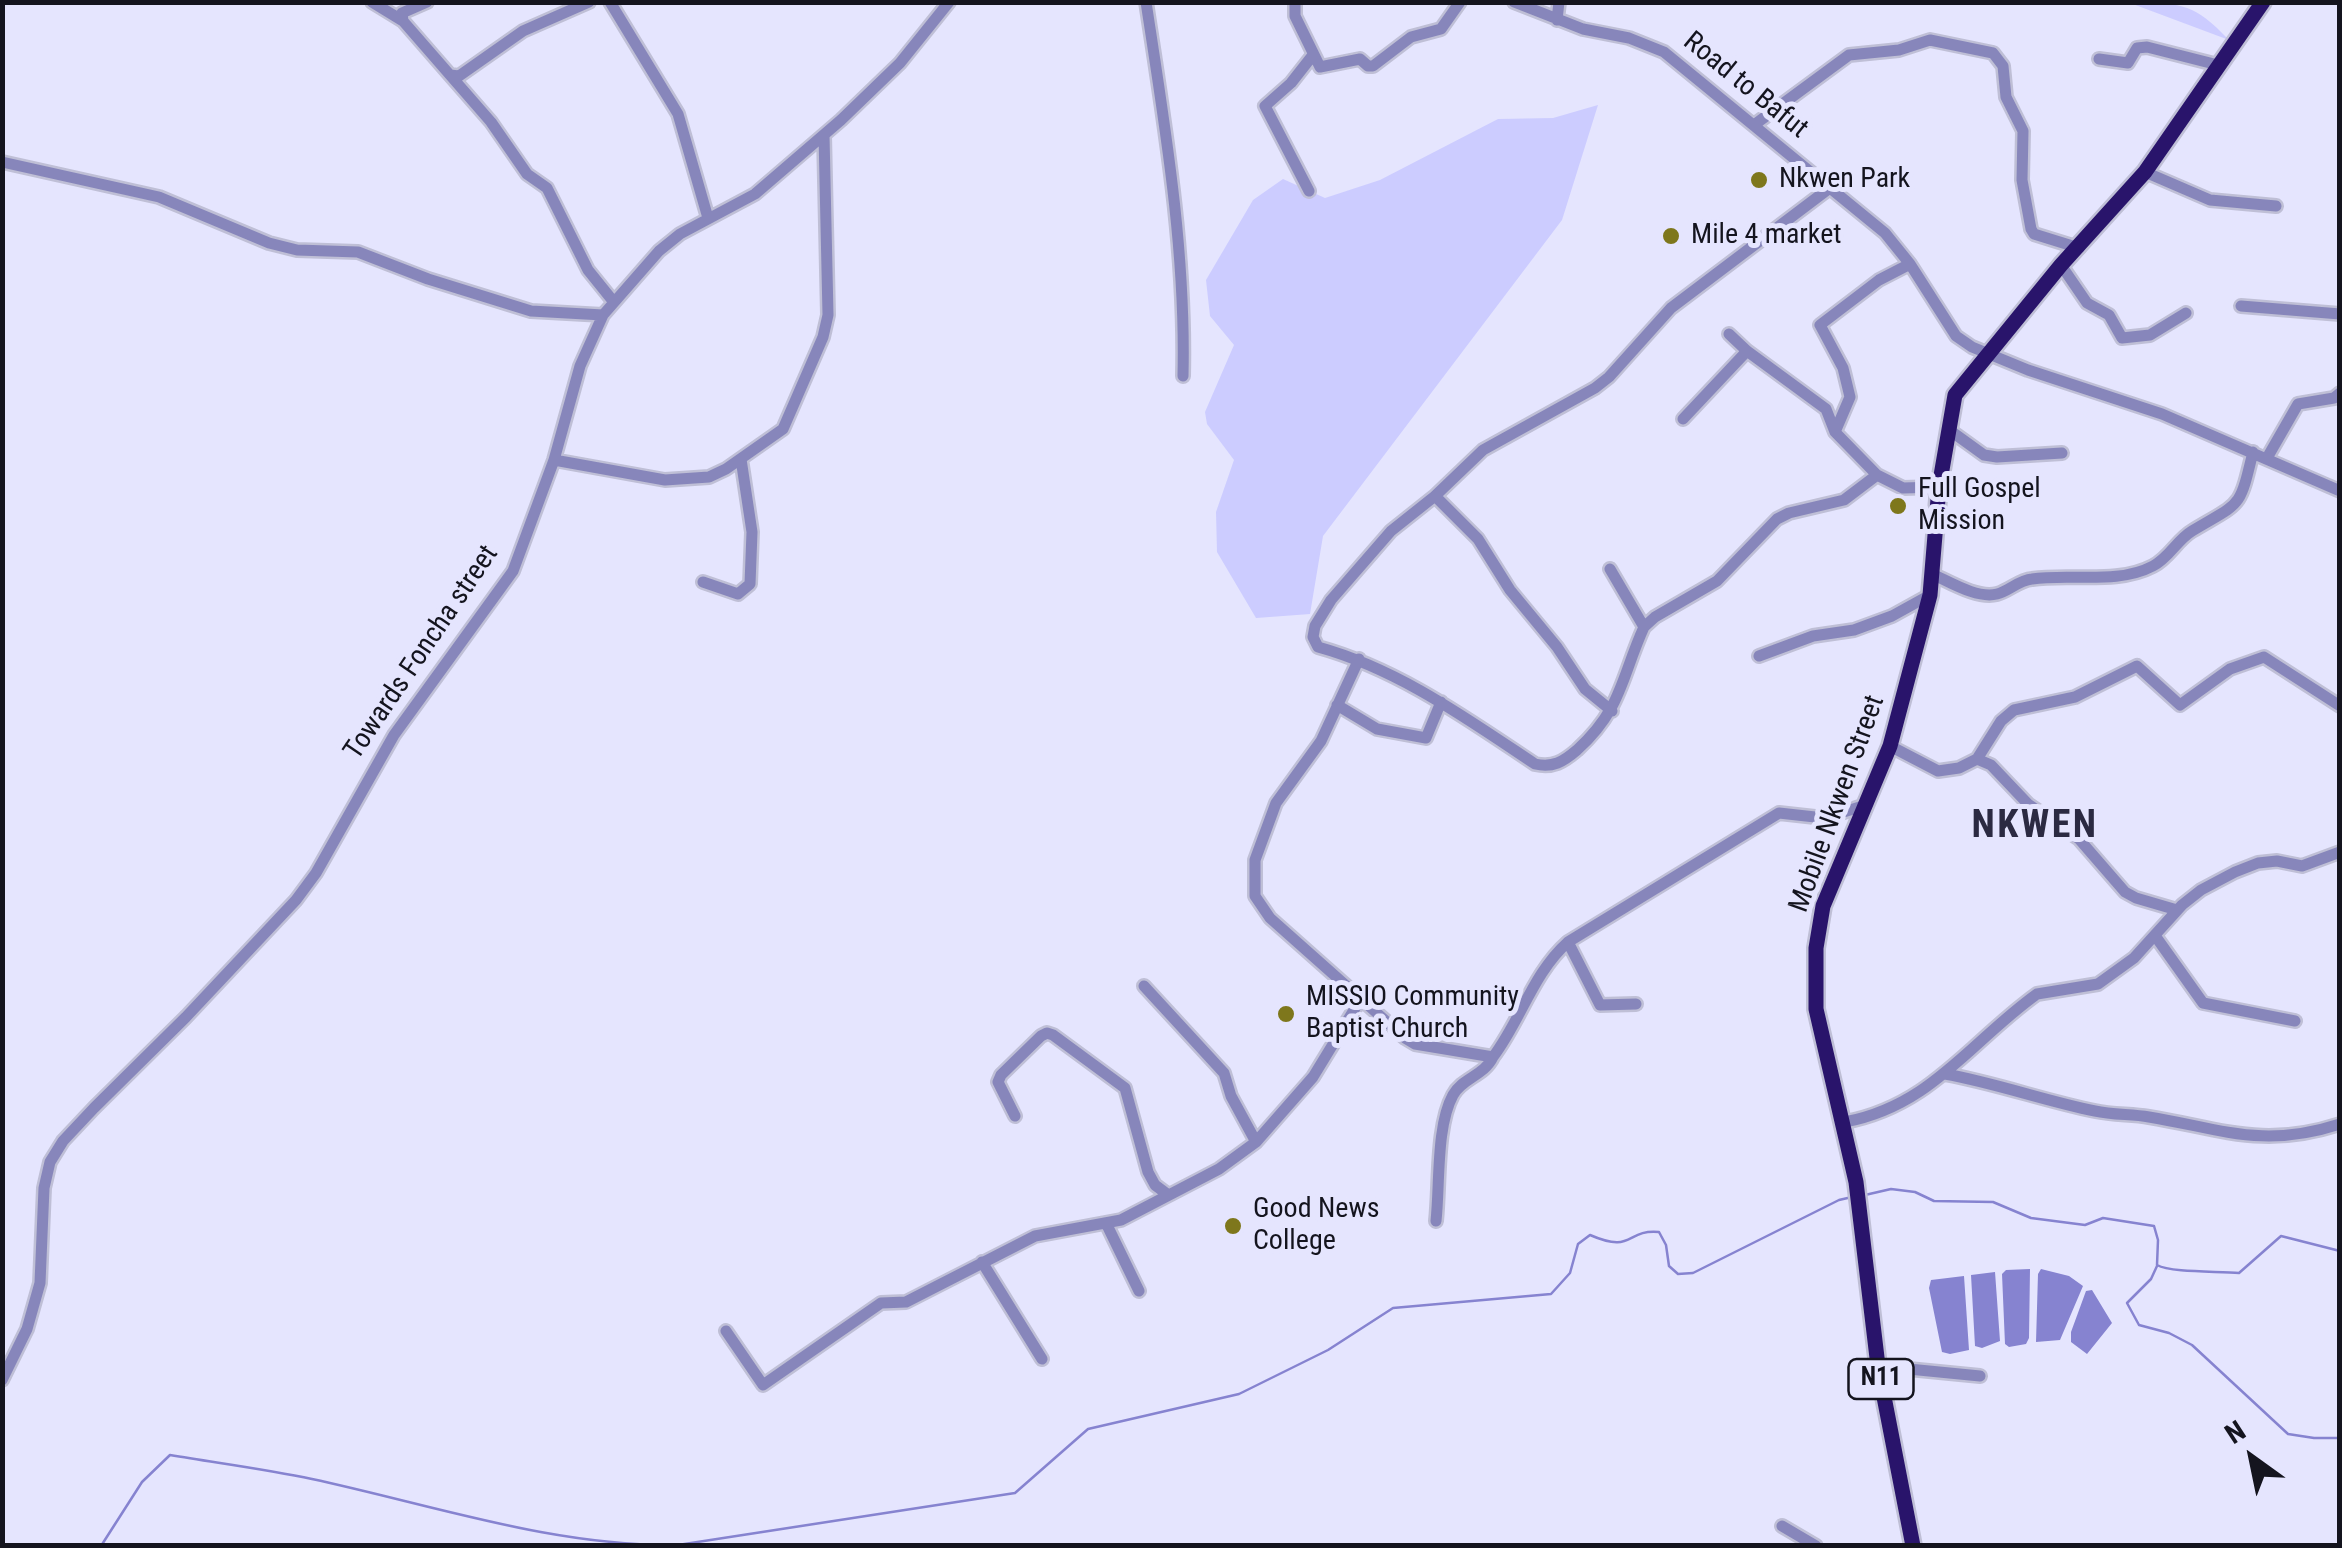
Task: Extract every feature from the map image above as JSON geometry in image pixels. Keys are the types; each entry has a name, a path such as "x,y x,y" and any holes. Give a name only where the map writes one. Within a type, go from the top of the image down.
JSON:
{"highway":[{"name":"Mobile Nkwen Street","path":"1913,1546 1878,1366 1856,1182 1816,1008 1814,979 1823,906 1890,746 1930,595 1939,487 1955,395 2144,172 2263,2"}],"street":[{"path":"372,2 404,21 491,122 527,174 547,188 588,270 613,302"},
{"path":"404,21 402,13 408,8 427,2"},
{"path":"450,74 460,76 524,31 589,2"},
{"path":"610,2 678,114 708,218"},
{"name":"Towards Foncha street","path":"2,1380 27,1330 40,1283 44,1188 50,1162 84,1119 186,1017 296,900 316,873 394,736 512,571 554,460 589,340 603,315 659,250 755,194 824,135 900,63 949,2"},
{"path":"1146,2 1178,226 1178,267 1185,314 1183,376"},
{"path":"1295,2 1295,16 1320,67 1360,58 1373,66 1412,37 1441,29 1460,2"},
{"name":"Road to Bafut","path":"1514,2 1557,20 1596,33 1624,36 1664,52 1885,233 1956,336 1989,354 2162,414 2340,490"},
{"path":"1557,20 1559,2"},
{"path":"1754,125 1849,55 1899,50 1930,40 1993,54 2003,66 2006,98 2022,131 2022,180 2031,229 2034,234 2078,248"},
{"path":"2098,59 2128,63 2137,48 2147,46 2218,66"},
{"path":"1309,191 1265,106 1291,83 1313,55"},
{"path":"554,460 666,480 709,477 783,429 828,315 824,135"},
{"path":"2,162 159,197 296,250 358,252 531,311 603,315"},
{"path":"2144,172 2210,200 2276,206"},
{"path":"1831,187 1671,308 1595,388 1483,450 1436,496 1390,531 1338,591 1314,626 1313,637 1318,647 1360,658 1441,702 1535,764 1547,767 1560,763 1602,726 1612,711 1644,627 1654,616 1717,580 1777,519 1844,500 1877,474"},
{"path":"1835,432 1850,397 1843,368 1820,325 1879,280 1910,264"},
{"path":"2061,266 2087,304 2109,315 2122,338 2150,335 2186,313"},
{"path":"2241,306 2340,314"},
{"path":"1729,334 1746,352 1826,409 1835,432 1877,474 1903,488 1939,487"},
{"path":"1683,419 1746,352"},
{"path":"2267,458 2298,404 2340,394"},
{"path":"1948,428 1984,454 2062,453"},
{"path":"1932,574 1983,595 1995,595 2033,578 2108,576 2144,570 2164,559 2192,532 2236,505 2242,497 2253,452"},
{"path":"702,582 738,594 750,584 752,532 741,459"},
{"path":"1436,496 1478,539 1510,590 1557,647 1585,689 1612,711"},
{"path":"1610,569 1644,627"},
{"path":"1759,656 1813,636 1854,630 1892,616 1930,595"},
{"path":"1890,746 1938,771 1948,771 1977,759 2014,710 2075,696 2137,666 2180,705 2230,669 2264,657 2340,706"},
{"path":"1360,658 1320,741 1276,804 1263,834 1253,877 1260,907 1404,1038 1416,1044 1492,1057"},
{"path":"1337,705 1376,729 1426,738 1441,702"},
{"path":"1977,759 1991,765 2028,804 2079,839 2125,892 2176,910"},
{"path":"1436,1221 1441,1171 1439,1141 1452,1096 1486,1070 1548,962 1568,942 1779,814 1824,818 1863,806"},
{"path":"1845,1122 1870,1118 1902,1105 1945,1074 2037,994 2098,984 2134,958 2176,910 2201,890 2258,863 2277,861 2302,866 2340,852"},
{"path":"2156,936 2203,1002 2295,1021"},
{"path":"1568,942 1600,1004 1636,1004"},
{"path":"1144,986 1224,1073 1231,1096 1256,1142"},
{"path":"726,1331 763,1384 881,1303 906,1302 1045,1232 1133,1215 1219,1170 1256,1142 1328,1058 1360,1000"},
{"path":"1015,1116 999,1088 1001,1075 1046,1033 1124,1088 1148,1172 1155,1185 1167,1194"},
{"path":"1945,1074 2000,1084 2096,1111 2150,1117 2245,1138 2316,1132 2340,1124"},
{"path":"1106,1223 1139,1290"},
{"path":"982,1262 1042,1359"},
{"path":"1878,1366 1980,1376"},
{"path":"1782,1526 1816,1546"}],"shaded area":[{"path":"2130,3 2185,7 2206,18 2229,40"},
{"path":"1598,105 1562,220 1323,536 1310,614 1256,618 1217,552 1216,512 1234,460 1207,424 1205,412 1234,345 1210,316 1206,280 1253,200 1283,179 1325,198 1380,180 1498,119 1553,118"},
{"path":"2030,1269 2029,1338 2026,1344 2009,1347 2005,1344 2002,1274 2006,1270"},
{"path":"2041,1269 2069,1276 2083,1286 2060,1340 2036,1342"},
{"path":"1995,1272 2000,1341 1982,1348 1975,1346 1971,1275"},
{"path":"1964,1276 1969,1350 1950,1354 1942,1352 1929,1288 1931,1280"},
{"path":"2092,1290 2112,1323 2087,1354 2071,1342 2071,1332 2086,1291"}],"waterway":[{"path":"1865,1195 1891,1189 1915,1192 1934,1201 1993,1202 2031,1218 2085,1225 2103,1218 2154,1226 2157,1265 2173,1269 2239,1273 2281,1236 2340,1251"},
{"path":"101,1546 142,1482 170,1455 312,1479 540,1532 632,1544 678,1545 1015,1493 1088,1429 1239,1394 1328,1350 1393,1308 1551,1294 1570,1273 1578,1244 1590,1235 1622,1242 1640,1234 1659,1232 1666,1245 1669,1266 1678,1274 1693,1273 1852,1197"},
{"path":"2157,1266 2151,1279 2127,1303 2139,1325 2169,1333 2192,1345 2288,1434 2340,1438"}],"place":[{"name":"Nkwen Park","path":"1759,180"},
{"name":"Mile 4 market","path":"1671,236"},
{"name":"Full Gospel Mission","path":"1898,506"},
{"name":"MISSIO Community Baptist Church","path":"1286,1014"},
{"name":"Good News College","path":"1233,1226"}],"district":[{"name":"NKWEN","path":"2035,827"}]}
